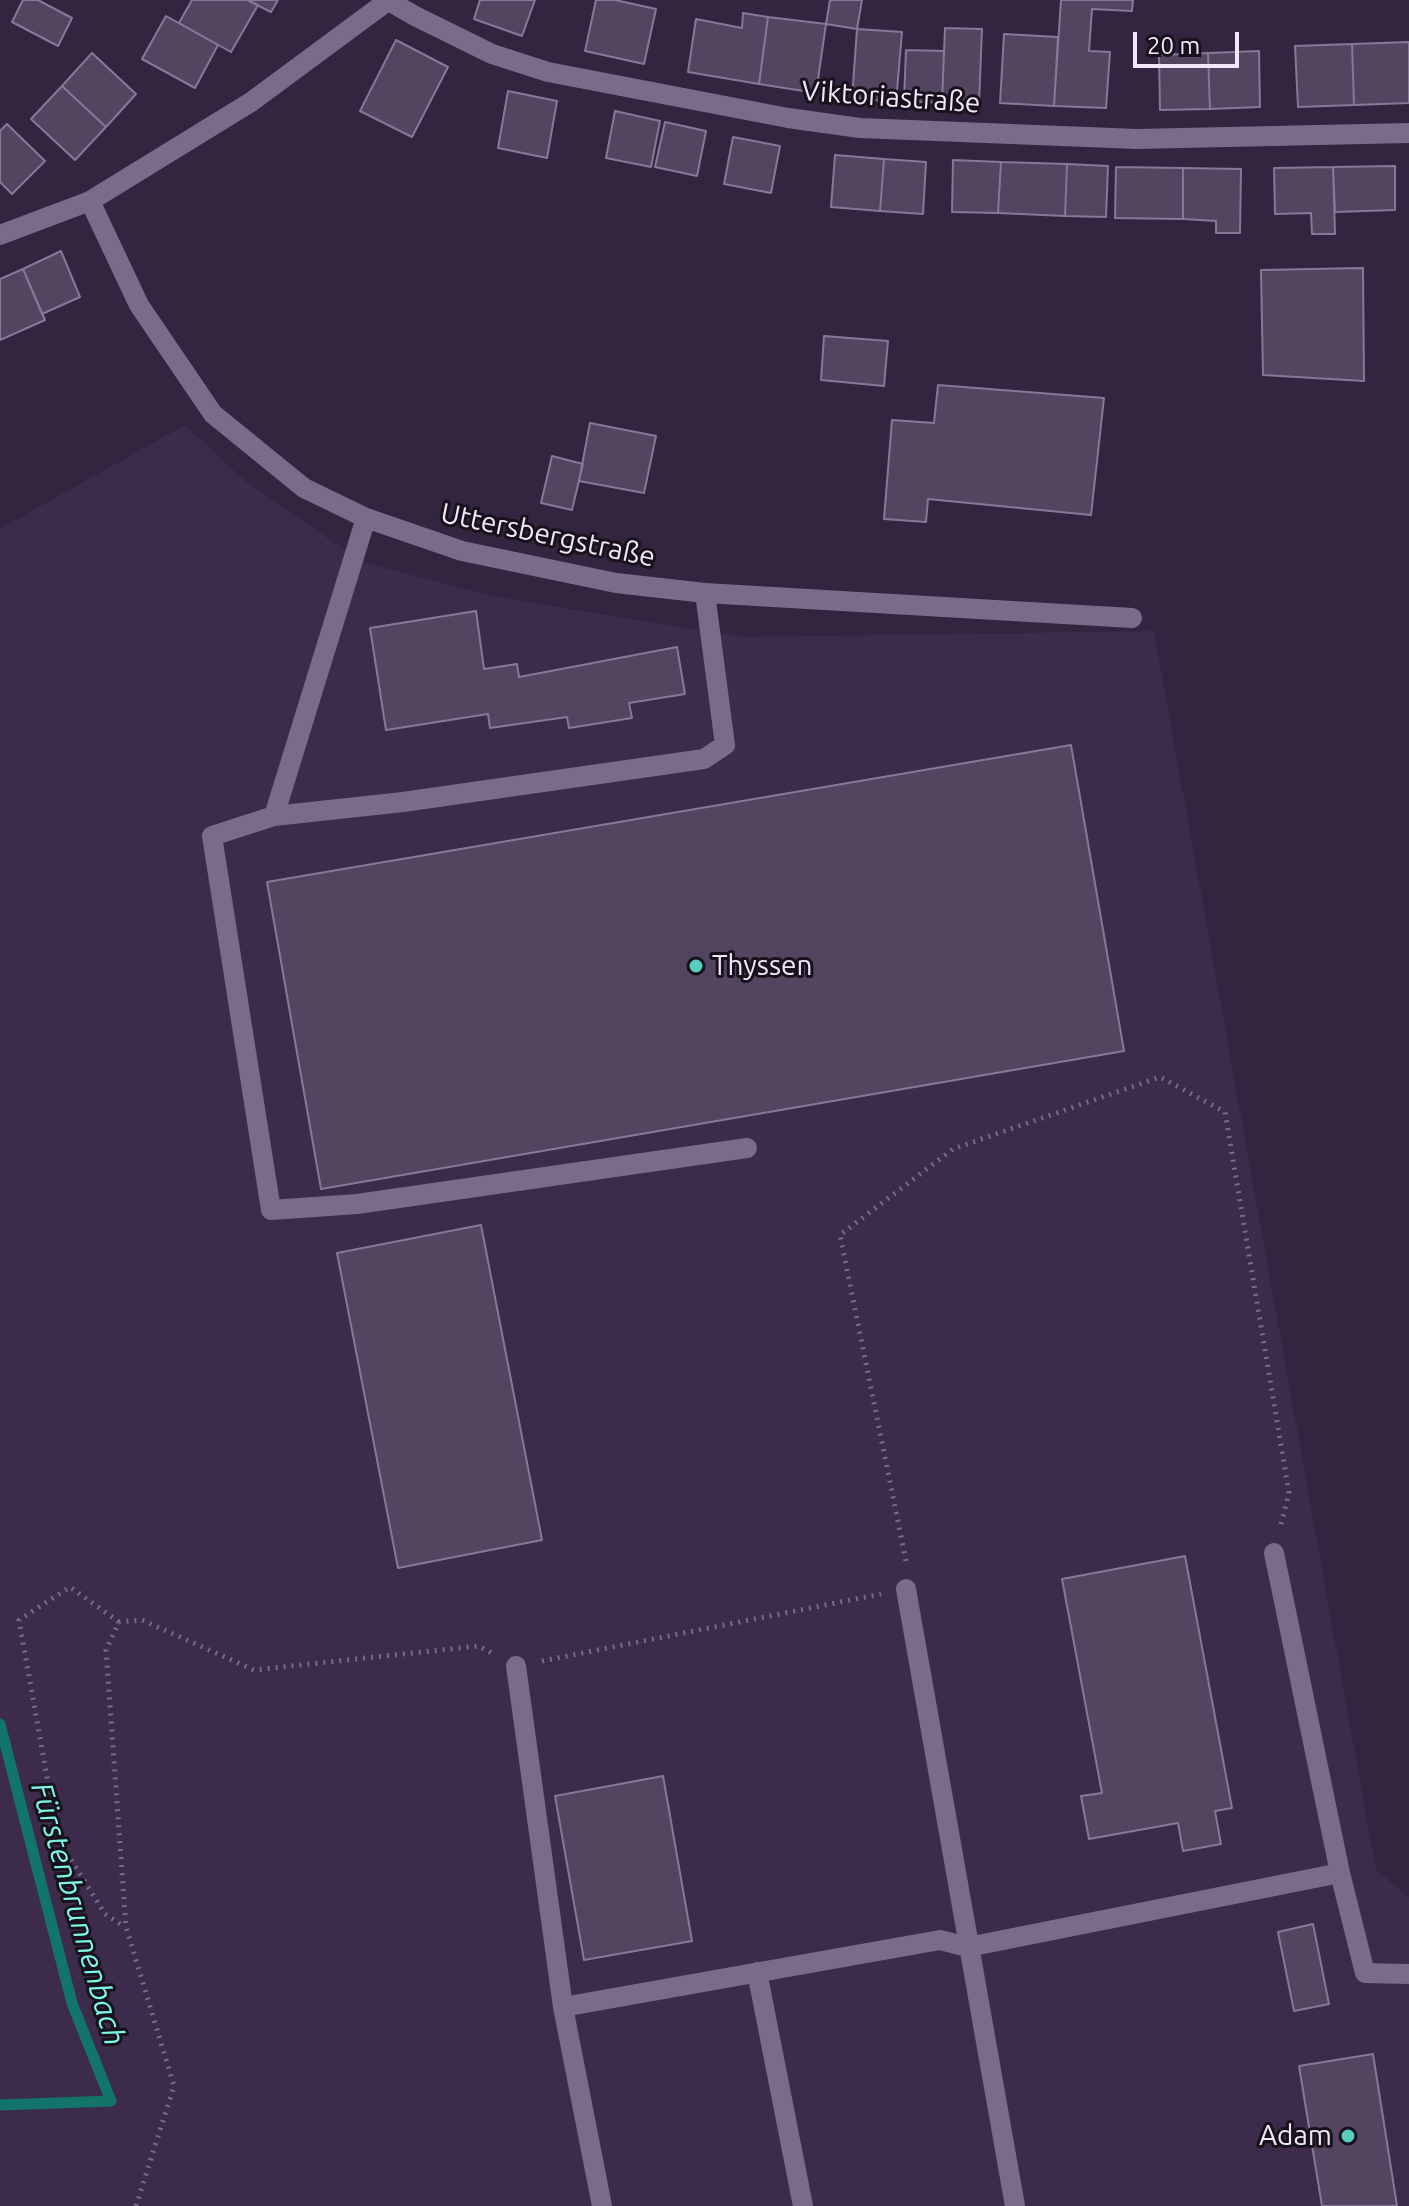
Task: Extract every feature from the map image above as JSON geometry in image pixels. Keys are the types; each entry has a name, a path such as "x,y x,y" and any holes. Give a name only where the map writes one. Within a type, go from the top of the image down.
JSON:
{"street":[{"name":"Viktoriastraße","path":"389,0 492,54 548,72 682,99 845,126 1137,139 1409,133"},
{"path":"0,235 90,201 251,102 389,0"},
{"name":"Uttersbergstraße","path":"90,201 139,305 213,414 304,488 366,518 462,551 616,583 705,593 1132,618"},
{"path":"274,816 366,518"},
{"path":"705,593 725,745 704,759 403,802 274,816 212,836 271,1210 357,1204 747,1148"},
{"path":"1274,1553 1340,1873 1365,1973 1409,1974"},
{"path":"906,1589 1015,2206"},
{"path":"516,1666 563,2007 602,2206"},
{"path":"563,2007 940,1940 968,1947 1340,1873"},
{"path":"757,1972 803,2206"}],"path":[{"path":"126,1927 105,1914 58,1839 19,1620 70,1587 119,1622 142,1620 254,1670 478,1646 516,1666 912,1588 840,1235 953,1149 1160,1077 1225,1112 1289,1493 1274,1553"},
{"path":"119,1622 106,1650 126,1927 174,2086 136,2206"}],"shaded area":[{"path":"185,425 244,480 362,562 496,597 743,637 1154,631 1376,1870 1409,1897 1409,2206 0,2206 0,529"}],"building":[{"path":"23,0 38,0 72,18 58,46 12,22"},
{"path":"192,0 247,0 258,5 231,52 179,23"},
{"path":"247,0 278,0 271,12"},
{"path":"480,0 535,0 522,36 474,19"},
{"path":"596,0 615,0 656,9 644,64 585,51"},
{"path":"830,0 862,0 857,29 826,24"},
{"path":"1061,0 1133,0 1132,11 1092,9 1089,51 1110,52 1106,108 1054,106"},
{"path":"743,13 768,17 759,84 688,72 696,19 742,28"},
{"path":"166,16 218,45 195,88 142,59"},
{"path":"768,17 826,24 816,93 759,84"},
{"path":"945,28 982,29 979,104 942,103"},
{"path":"857,29 902,32 896,102 852,98"},
{"path":"1004,34 1058,37 1054,106 1000,103"},
{"path":"396,40 448,67 412,137 360,111"},
{"path":"1409,42 1409,103 1354,105 1352,44"},
{"path":"1352,44 1354,105 1298,107 1295,46"},
{"path":"906,50 944,51 942,103 904,101"},
{"path":"1259,51 1260,107 1210,109 1208,53"},
{"path":"92,53 136,94 106,127 62,86"},
{"path":"1208,53 1210,109 1160,110 1159,55"},
{"path":"62,86 106,127 75,160 31,119"},
{"path":"508,91 557,101 547,158 498,148"},
{"path":"615,111 660,121 651,167 606,158"},
{"path":"665,122 706,131 697,176 655,167"},
{"path":"7,124 45,161 12,194 0,182 0,131"},
{"path":"733,137 780,146 771,193 724,184"},
{"path":"835,155 884,159 880,211 831,207"},
{"path":"884,159 926,162 923,214 880,211"},
{"path":"953,160 1001,162 998,213 952,212"},
{"path":"1001,162 1067,164 1065,216 998,213"},
{"path":"1067,164 1108,166 1106,217 1065,216"},
{"path":"1395,166 1395,210 1335,212 1333,167"},
{"path":"1116,167 1183,168 1183,219 1115,218"},
{"path":"1333,167 1335,234 1312,234 1311,213 1275,214 1274,168"},
{"path":"1183,168 1241,169 1240,233 1216,233 1216,221 1183,219"},
{"path":"61,251 80,297 42,314 23,269"},
{"path":"1363,268 1364,381 1263,375 1261,270"},
{"path":"23,269 45,320 0,340 0,279"},
{"path":"824,336 888,341 884,386 821,380"},
{"path":"938,385 1104,398 1091,515 928,499 926,522 884,519 892,420 934,423"},
{"path":"590,423 656,436 644,493 579,481"},
{"path":"552,456 583,464 572,510 541,503"},
{"path":"476,611 484,669 517,664 519,677 677,647 685,694 629,703 632,718 569,728 567,717 490,728 488,714 386,730 370,628"},
{"name":"Thyssen","path":"1071,745 1124,1051 321,1189 267,882"},
{"path":"481,1225 542,1540 398,1568 337,1253"},
{"path":"1185,1556 1232,1808 1215,1811 1221,1844 1183,1851 1178,1823 1089,1839 1081,1796 1102,1793 1062,1579"},
{"path":"663,1776 692,1941 584,1960 555,1796"},
{"path":"1313,1924 1329,2004 1294,2011 1278,1932"},
{"name":"Adam","path":"1373,2054 1397,2206 1322,2206 1299,2066"}],"waterway":[{"name":"Fürstenbrunnenbach","path":"0,1724 72,2003 111,2101 0,2105"}],"place":[{"name":"Thyssen","path":"696,966"},
{"name":"Adam","path":"1348,2136"}]}
